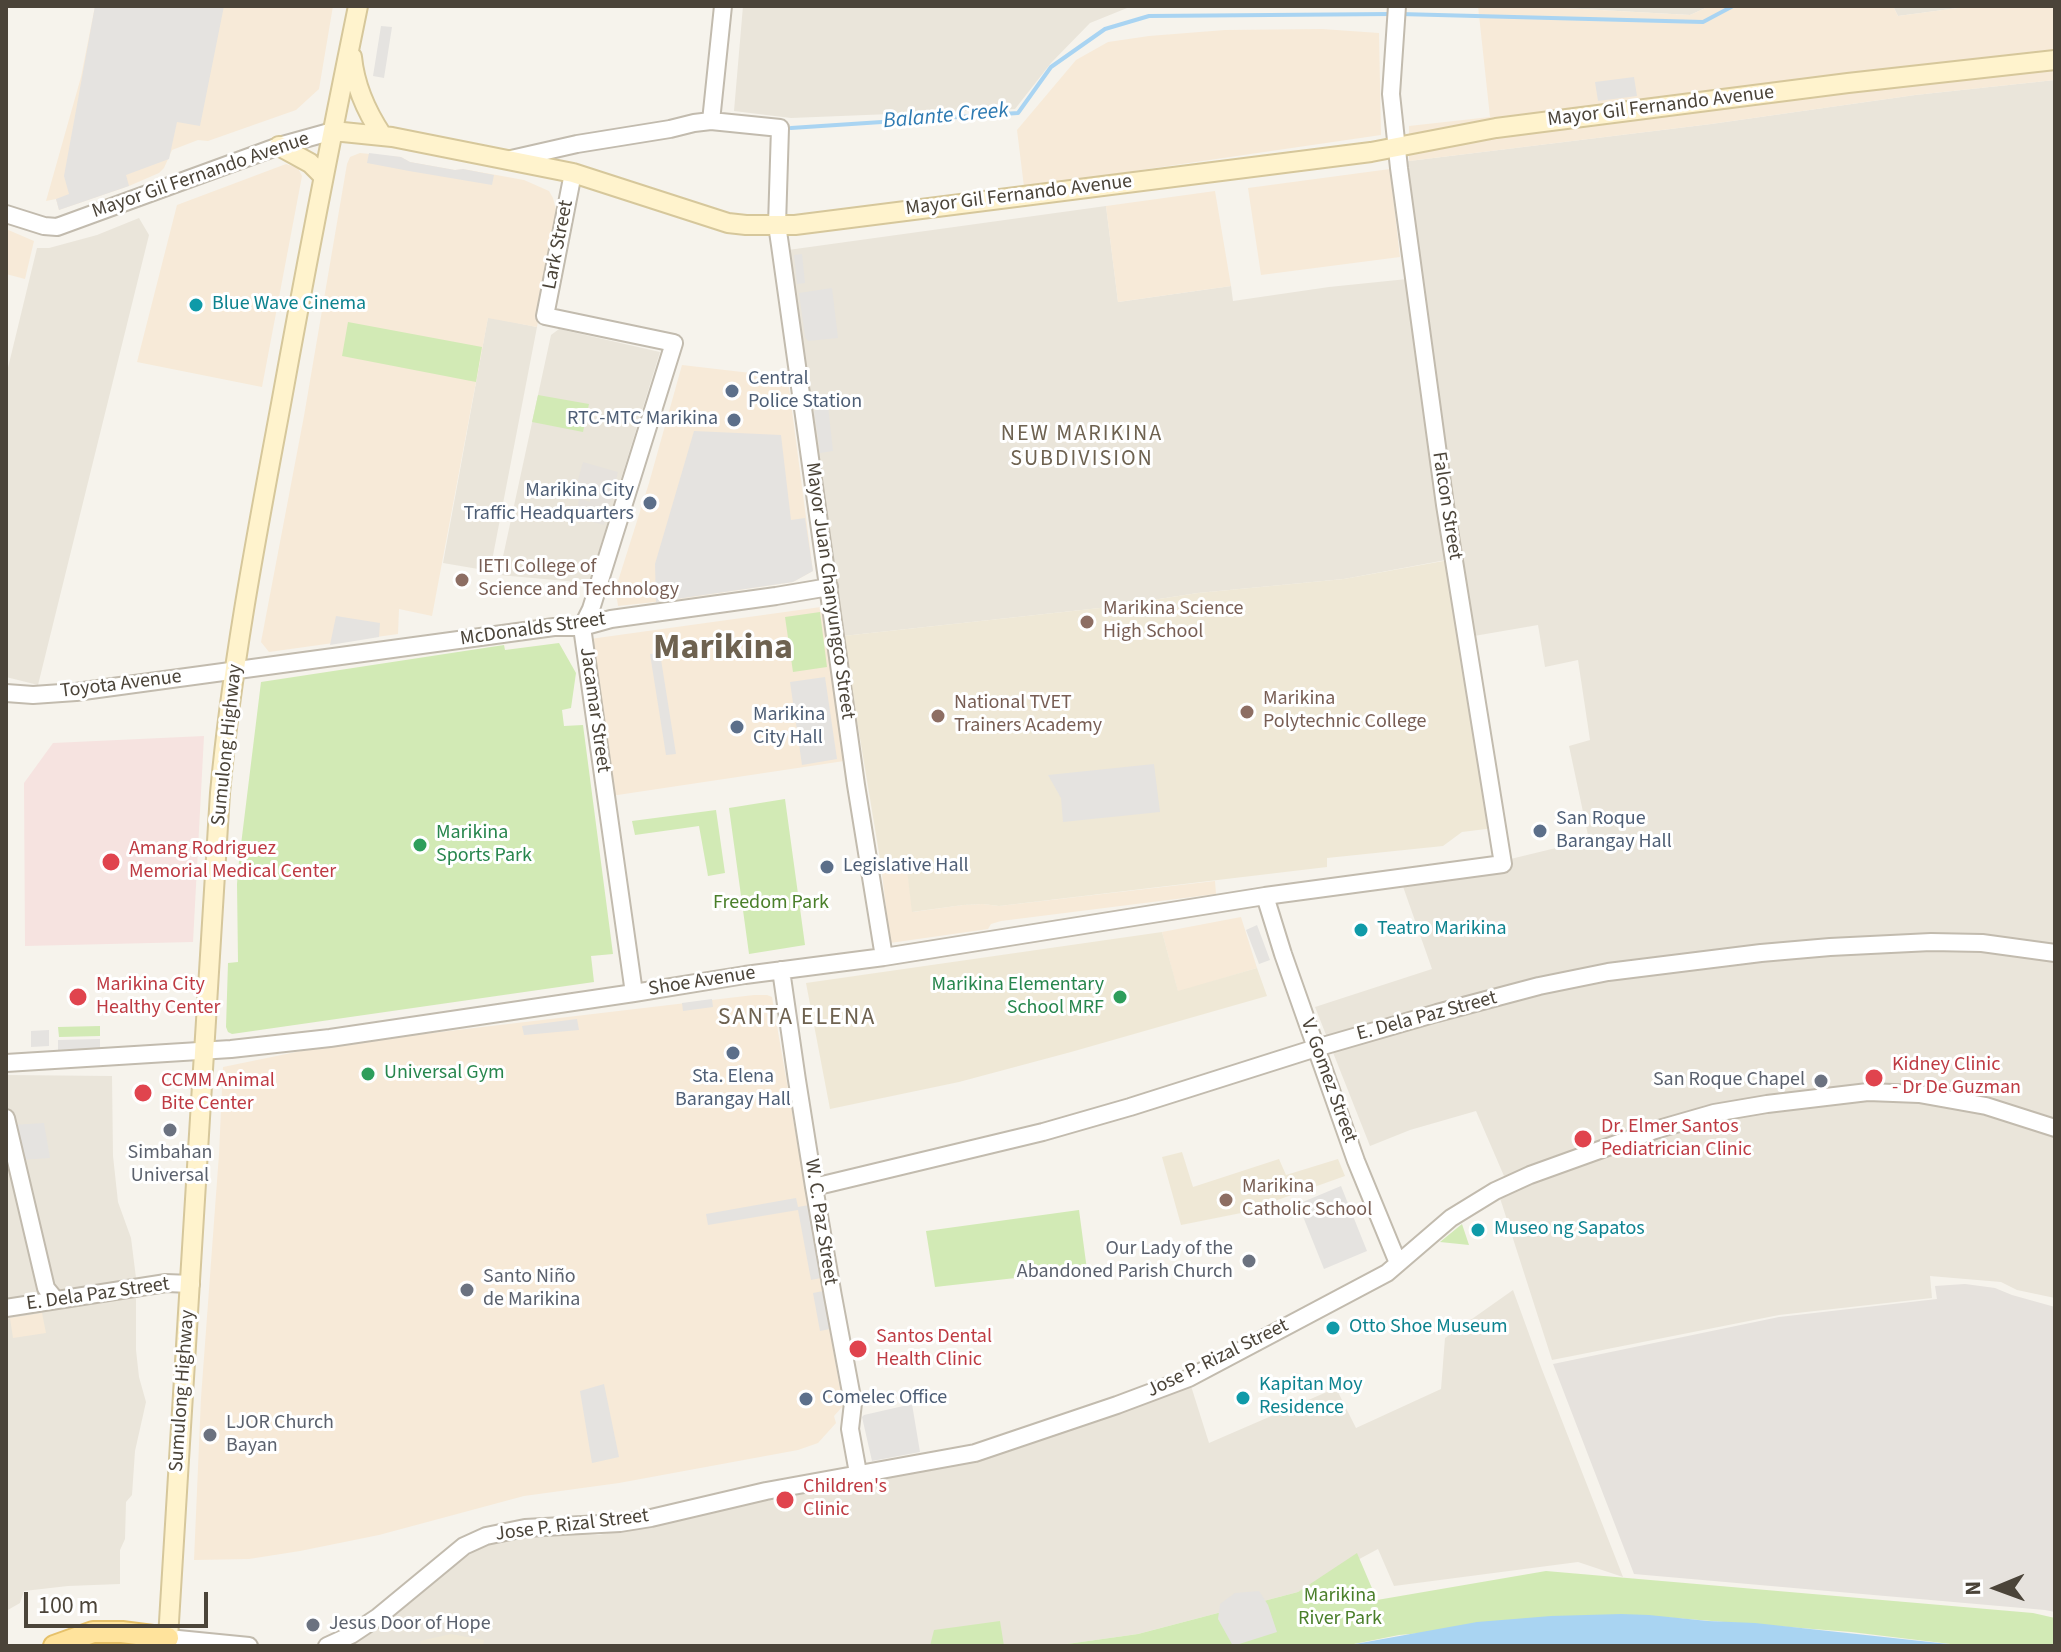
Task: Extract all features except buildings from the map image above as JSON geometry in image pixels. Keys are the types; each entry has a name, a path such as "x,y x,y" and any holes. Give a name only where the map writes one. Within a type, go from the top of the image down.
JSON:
{"main road":[{"name":"Sumulong Highway","path":"168,1643 220,793 253,552 358,6"},
{"path":"352,37 352,60 361,96 382,135"},
{"name":"Mayor Gil Fernando Avenue","path":"333,131 382,135 573,173 728,223 777,225 1397,148 1511,126 2055,60"},
{"path":"279,146 310,163 323,176"},
{"path":"54,1646 93,1632 122,1632 168,1643"}],"street":[{"path":"508,160 577,144 711,121 723,6"},
{"name":"Falcon Street","path":"1396,8 1391,94 1397,148 1445,505 1503,864"},
{"name":"Mayor Juan Chanyungco Street","path":"711,121 780,128 777,225 856,785 884,957"},
{"name":"Mayor Gil Fernando Avenue","path":"6,214 57,227 279,146 333,131"},
{"name":"Lark Street","path":"573,173 545,316 674,343"},
{"name":"Jacamar Street","path":"634,993 582,627 591,609 674,343"},
{"name":"McDonalds Street","path":"236,670 554,627 582,627 611,619 829,587"},
{"name":"Toyota Avenue","path":"6,693 76,692 236,670"},
{"name":"Shoe Avenue","path":"6,1063 256,1047 330,1038 884,957 1265,896 1503,864"},
{"name":"V. Gomez Street","path":"1265,896 1356,1161 1398,1263"},
{"name":"E. Dela Paz Street","path":"814,1187 1043,1132 1448,1010 1608,972 1761,953 1931,942 1982,943 2055,953"},
{"name":"W. C. Paz Street","path":"781,970 830,1285 853,1403 850,1429 858,1473"},
{"name":"Jose P. Rizal Street","path":"327,1646 378,1617 464,1546 486,1536 525,1528 635,1521 766,1491 990,1449 1189,1378 1387,1273 1451,1218 1495,1191 1610,1145 1714,1113 1864,1092 1900,1092 1986,1106 2055,1128"},
{"path":"6,1118 46,1288 55,1299"},
{"name":"E. Dela Paz Street","path":"6,1308 166,1283 191,1284"},
{"path":"168,1643 195,1641 249,1646"}],"shaded area":[{"path":"95,6 333,6 319,89 296,110 208,141 198,140 172,150 159,173 59,210 56,199 46,201 81,77"},
{"path":"95,6 224,6 200,126 177,122 169,159 126,175 129,186 59,210 56,199 69,194 64,176"},
{"path":"743,6 1132,6 1090,23 1051,63 1015,109 791,118 734,111"},
{"path":"1478,6 1690,15 1710,6 1893,6 1898,16 1973,6 2055,6 2055,80 1915,95 1409,161 1409,126 1490,117"},
{"path":"1527,6 1710,6 1690,15"},
{"path":"1893,6 1973,6 1898,16"},
{"path":"381,26 392,27 384,78 373,76"},
{"path":"1322,29 1379,33 1381,135 1024,187 1017,130 1076,60 1108,42 1225,30"},
{"path":"1634,77 1637,96 1598,101 1595,82"},
{"path":"2055,80 2055,1119 1979,1094 1899,1087 1706,1105 1504,1176 1476,1111 1410,1130 1370,1146 1315,1007 1432,969 1400,878 1494,863 1589,840 1569,746 1590,740 1578,660 1545,667 1538,625 1474,636 1462,557 1344,579 1198,593 1100,608 843,636 788,250 1106,206 1118,302 1231,286 1233,301 1417,278 1402,163 1915,95"},
{"path":"360,153 401,157 410,162 524,180 549,191 558,217 537,327 488,318 432,616 399,609 398,634 269,652 261,642 347,164 350,157"},
{"path":"369,153 494,175 492,185 367,163"},
{"path":"286,164 298,168 302,176 262,387 137,362 177,205"},
{"path":"1390,169 1400,257 1261,275 1248,188"},
{"path":"1215,191 1231,286 1118,302 1106,206"},
{"path":"139,218 149,235 38,685 6,677 6,376 37,248 49,248 97,235"},
{"path":"6,229 34,241 25,279 6,274"},
{"path":"802,254 805,283 797,284 794,255"},
{"path":"832,288 838,338 808,341 799,293"},
{"path":"488,317 537,327 490,571 443,563"},
{"path":"559,329 660,352 589,583 499,575 551,335"},
{"path":"682,365 785,377 788,380 813,571 793,582 618,606 617,599 613,597"},
{"path":"828,406 833,451 820,453 814,411"},
{"path":"694,431 781,435 791,520 805,518 813,571 793,582 656,602 655,564"},
{"path":"583,462 618,472 604,525 576,518 579,498 590,502 592,492 576,487"},
{"name":"Marikina Polytechnic College","path":"1449,560 1494,828 1462,832 1443,846 1327,858 1327,867 999,906 963,905 912,912 906,861 881,865 843,636 1100,608 1198,593 1344,579"},
{"path":"821,607 844,761 611,796 590,639"},
{"path":"336,616 380,623 379,637 330,645"},
{"path":"660,653 676,754 666,755 650,654"},
{"path":"825,677 837,759 802,765 790,682"},
{"name":"Amang Rodriguez Memorial Medical Center","path":"204,736 193,942 25,946 24,783 53,743"},
{"path":"1154,764 1160,812 1063,822 1061,798 1048,775"},
{"path":"906,860 913,912 963,905 999,906 1215,881 1216,894 1001,921 991,924 988,929 890,943 881,865"},
{"path":"1241,917 1257,968 1178,992 1162,932"},
{"path":"1257,925 1270,960 1259,964 1246,930"},
{"path":"1162,932 1178,991 1257,968 1267,996 959,1082 830,1109 806,983"},
{"path":"754,995 772,997 843,1406 834,1416 836,1423 818,1443 798,1450 619,1483 524,1496 379,1535 300,1551 249,1559 194,1560 201,1398 223,1067 330,1045"},
{"path":"712,999 713,1007 683,1011 682,1003"},
{"path":"577,1019 579,1030 524,1035 522,1026"},
{"path":"49,1030 49,1046 31,1047 31,1031"},
{"path":"100,1039 100,1049 58,1050 58,1040"},
{"path":"6,1075 112,1076 113,1156 118,1202 131,1238 136,1278 136,1350 146,1402 135,1451 132,1495 126,1502 125,1539 120,1550 120,1584 24,1591 20,1603 6,1611"},
{"path":"1911,1094 2055,1131 2055,1298 2017,1290 2001,1282 1930,1276 1932,1298 1779,1315 1552,1360 1499,1195 1607,1152 1710,1122 1774,1109"},
{"path":"44,1123 50,1158 20,1160 13,1125"},
{"name":"Marikina Catholic School","path":"1182,1152 1193,1187 1279,1159 1286,1175 1338,1159 1345,1176 1241,1213 1181,1225 1162,1157"},
{"path":"1341,1186 1367,1251 1324,1269 1298,1204"},
{"path":"796,1198 798,1207 809,1205 821,1278 811,1280 798,1210 708,1225 706,1214"},
{"path":"1965,1284 1995,1288 2055,1307 2055,1612 1634,1574 1553,1364 1779,1317 1937,1299 1935,1286"},
{"path":"1513,1290 1623,1577 1578,1562 1394,1586 1378,1549 1298,1592 1138,1634 1053,1646 340,1646 364,1636 482,1545 509,1538 559,1533 599,1535 869,1475 1191,1386 1209,1443 1336,1388 1356,1428 1441,1389 1445,1338"},
{"path":"823,1291 830,1329 820,1331 813,1293"},
{"path":"42,1313 46,1333 13,1338 10,1318"},
{"path":"604,1384 619,1457 592,1463 580,1391"},
{"path":"912,1404 920,1452 872,1461 862,1417"},
{"path":"1259,1591 1268,1605 1277,1632 1233,1646 1218,1619 1220,1604 1235,1593"},
{"path":"451,1634 484,1640 483,1646 421,1646 420,1641"}],"green space":[{"path":"348,322 482,347 476,382 342,356"},
{"path":"538,395 589,404 583,432 532,422"},
{"path":"820,612 827,667 793,672 785,617"},
{"name":"Marikina Sports Park","path":"559,643 576,673 571,708 562,710 564,726 583,725 613,954 591,956 594,982 232,1034 228,1032 228,963 238,962 237,884 261,682 504,645 505,650"},
{"name":"Freedom Park","path":"785,799 805,945 749,954 729,808"},
{"path":"716,810 725,873 708,876 699,826 635,835 632,821"},
{"path":"100,1026 100,1036 59,1037 58,1027"},
{"path":"1079,1210 1087,1270 935,1287 926,1231"},
{"path":"1462,1224 1469,1245 1440,1242"},
{"name":"Marikina River Park","path":"1357,1553 1377,1600 1546,1571 2033,1613 2055,1618 2055,1646 1967,1646 1851,1632 1636,1615 1399,1635 1344,1646 1053,1646 1138,1634 1298,1592"},
{"path":"1000,1621 1004,1646 930,1646 934,1630"}],"water":[{"path":"1621,1614 1755,1623 1967,1646 1344,1646 1477,1622"}],"waterway":[{"name":"Balante Creek","path":"1400,14 1703,22 1733,6"},
{"name":"Balante Creek","path":"791,128 1018,113 1051,67 1105,29 1149,16 1391,14"}],"place":[{"name":"Blue Wave Cinema","path":"196,305"},
{"name":"Central Police Station","path":"732,391"},
{"name":"RTC-MTC Marikina","path":"734,420"},
{"name":"Marikina City Traffic Headquarters","path":"650,503"},
{"name":"IETI College of Science and Technology","path":"462,580"},
{"name":"Marikina Science High School","path":"1087,622"},
{"name":"Marikina Polytechnic College","path":"1247,712"},
{"name":"National TVET Trainers Academy","path":"938,716"},
{"name":"Marikina City Hall","path":"737,727"},
{"name":"San Roque Barangay Hall","path":"1540,831"},
{"name":"Marikina Sports Park","path":"420,845"},
{"name":"Amang Rodriguez Memorial Medical Center","path":"111,862"},
{"name":"Legislative Hall","path":"827,867"},
{"name":"Teatro Marikina","path":"1361,930"},
{"name":"Marikina City Healthy Center","path":"78,997"},
{"name":"Marikina Elementary School MRF","path":"1120,997"},
{"name":"Sta. Elena Barangay Hall","path":"733,1053"},
{"name":"Universal Gym","path":"368,1074"},
{"name":"Kidney Clinic - Dr De Guzman","path":"1874,1078"},
{"name":"San Roque Chapel","path":"1821,1081"},
{"name":"CCMM Animal Bite Center","path":"143,1093"},
{"name":"Simbahan Universal","path":"170,1130"},
{"name":"Dr. Elmer Santos Pediatrician Clinic","path":"1583,1139"},
{"name":"Marikina Catholic School","path":"1226,1200"},
{"name":"Museo ng Sapatos","path":"1478,1230"},
{"name":"Our Lady of the Abandoned Parish Church","path":"1249,1261"},
{"name":"Santo Niño de Marikina","path":"467,1290"},
{"name":"Otto Shoe Museum","path":"1333,1328"},
{"name":"Santos Dental Health Clinic","path":"858,1349"},
{"name":"Kapitan Moy Residence","path":"1243,1398"},
{"name":"Comelec Office","path":"806,1399"},
{"name":"LJOR Church Bayan","path":"210,1435"},
{"name":"Children's Clinic","path":"785,1500"},
{"name":"Jesus Door of Hope","path":"313,1625"}],"district":[{"name":"NEW MARIKINA SUBDIVISION","path":"1082,448"},
{"name":"Marikina","path":"723,650"},
{"name":"SANTA ELENA","path":"797,1019"}]}
